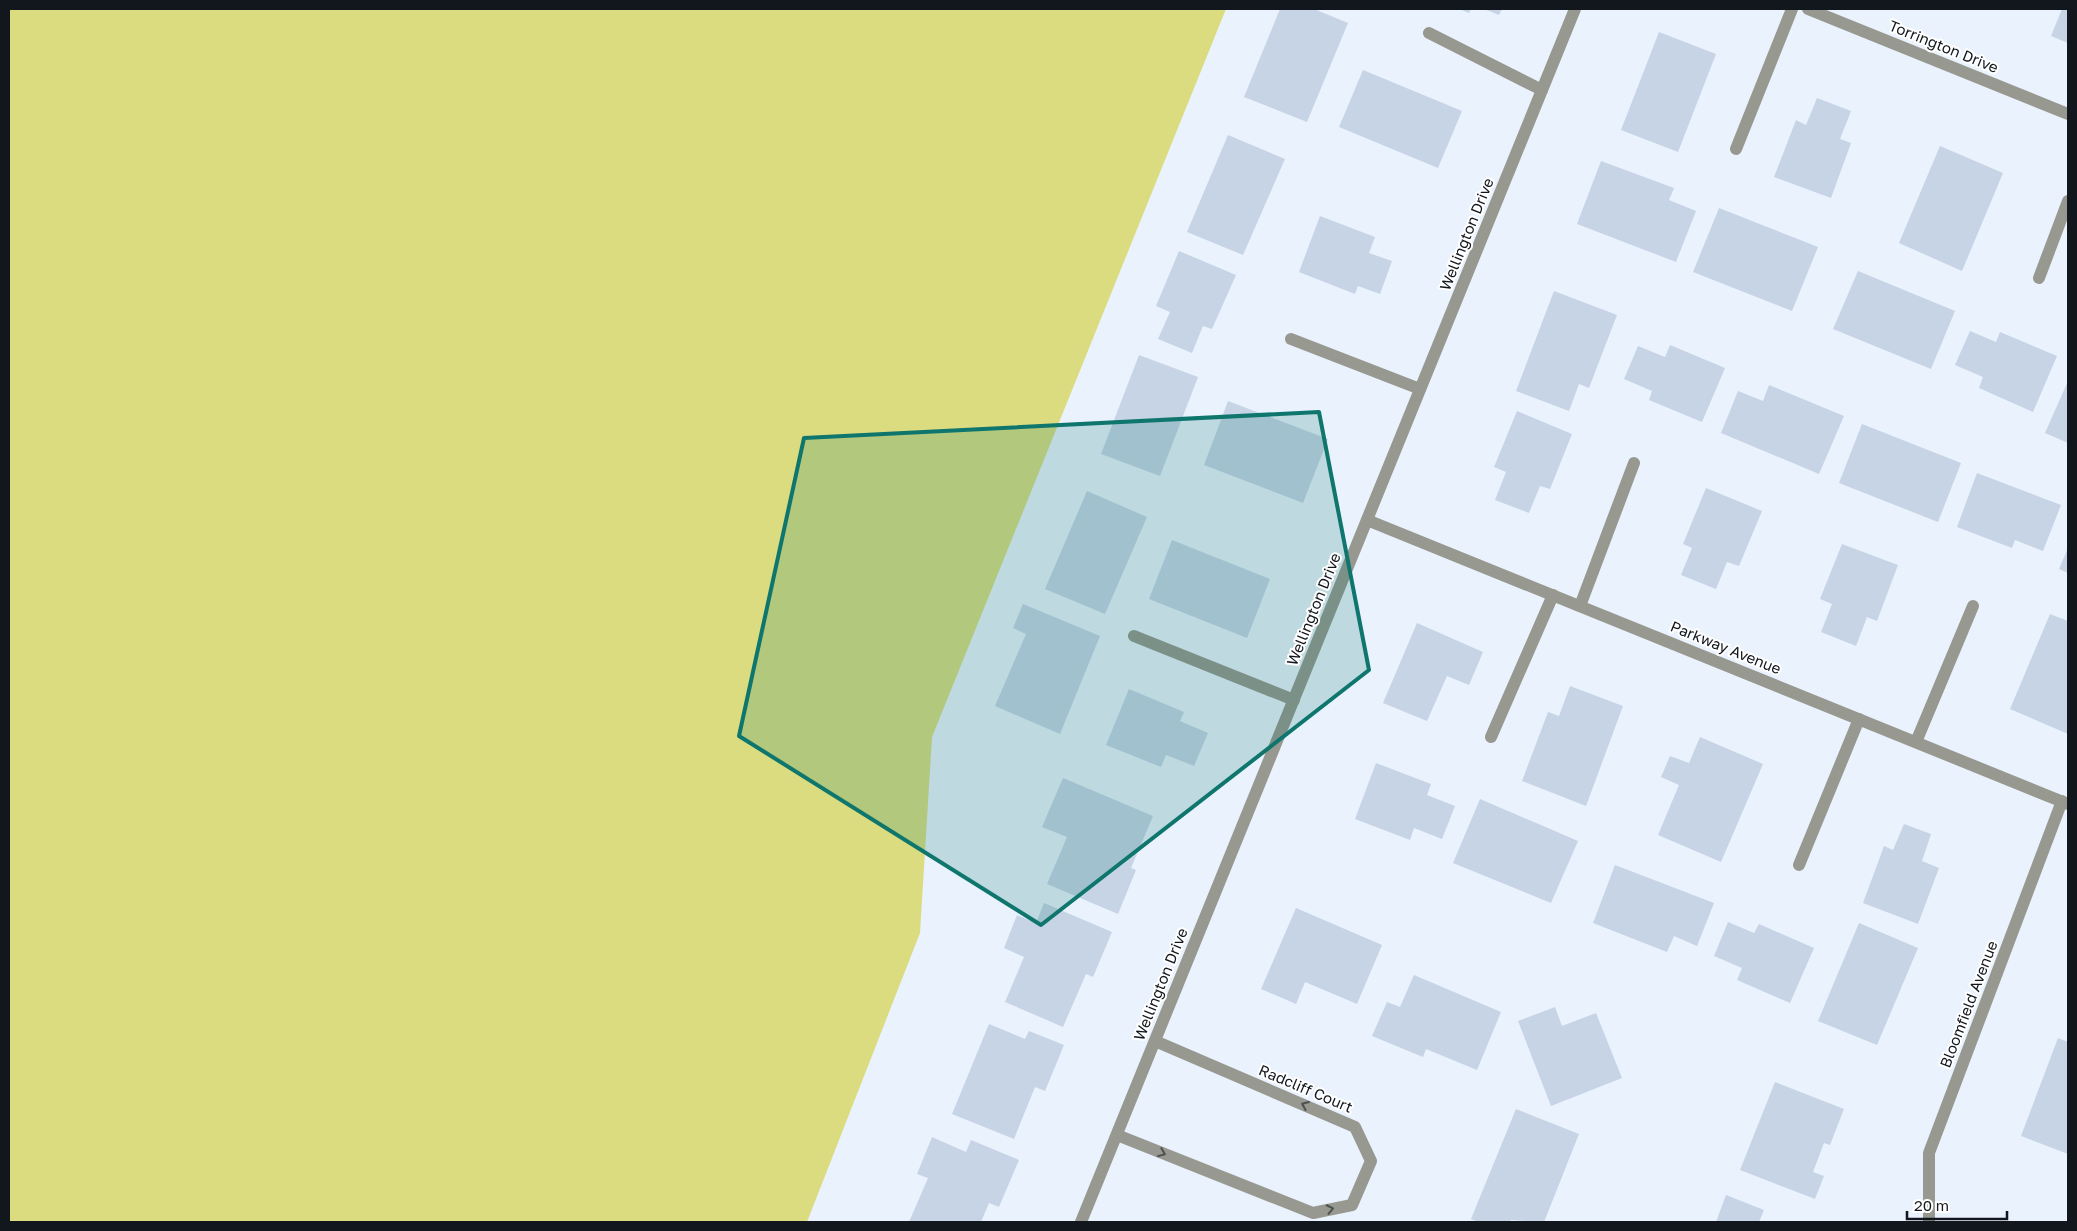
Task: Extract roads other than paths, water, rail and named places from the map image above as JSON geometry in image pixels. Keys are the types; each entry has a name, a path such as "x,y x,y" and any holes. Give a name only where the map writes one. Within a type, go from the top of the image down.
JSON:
{"street":[{"name":"Wellington Drive","path":"1081,1222 1575,9"},
{"path":"1736,149 1792,9"},
{"name":"Torrington Drive","path":"1814,10 2068,114"},
{"path":"1429,33 1542,90"},
{"path":"2039,278 2068,201"},
{"path":"1291,339 1420,389"},
{"path":"1580,606 1634,463"},
{"name":"Parkway Avenue","path":"1367,520 2065,802"},
{"path":"1491,737 1552,595"},
{"path":"1916,742 1973,606"},
{"path":"1134,636 1294,700"},
{"path":"1799,865 1859,719"},
{"name":"Bloomfield Avenue","path":"1929,1222 1929,1153 2065,802"},
{"name":"Radcliff Court","path":"1117,1135 1313,1213 1352,1205 1372,1161 1355,1127 1155,1041"}]}
